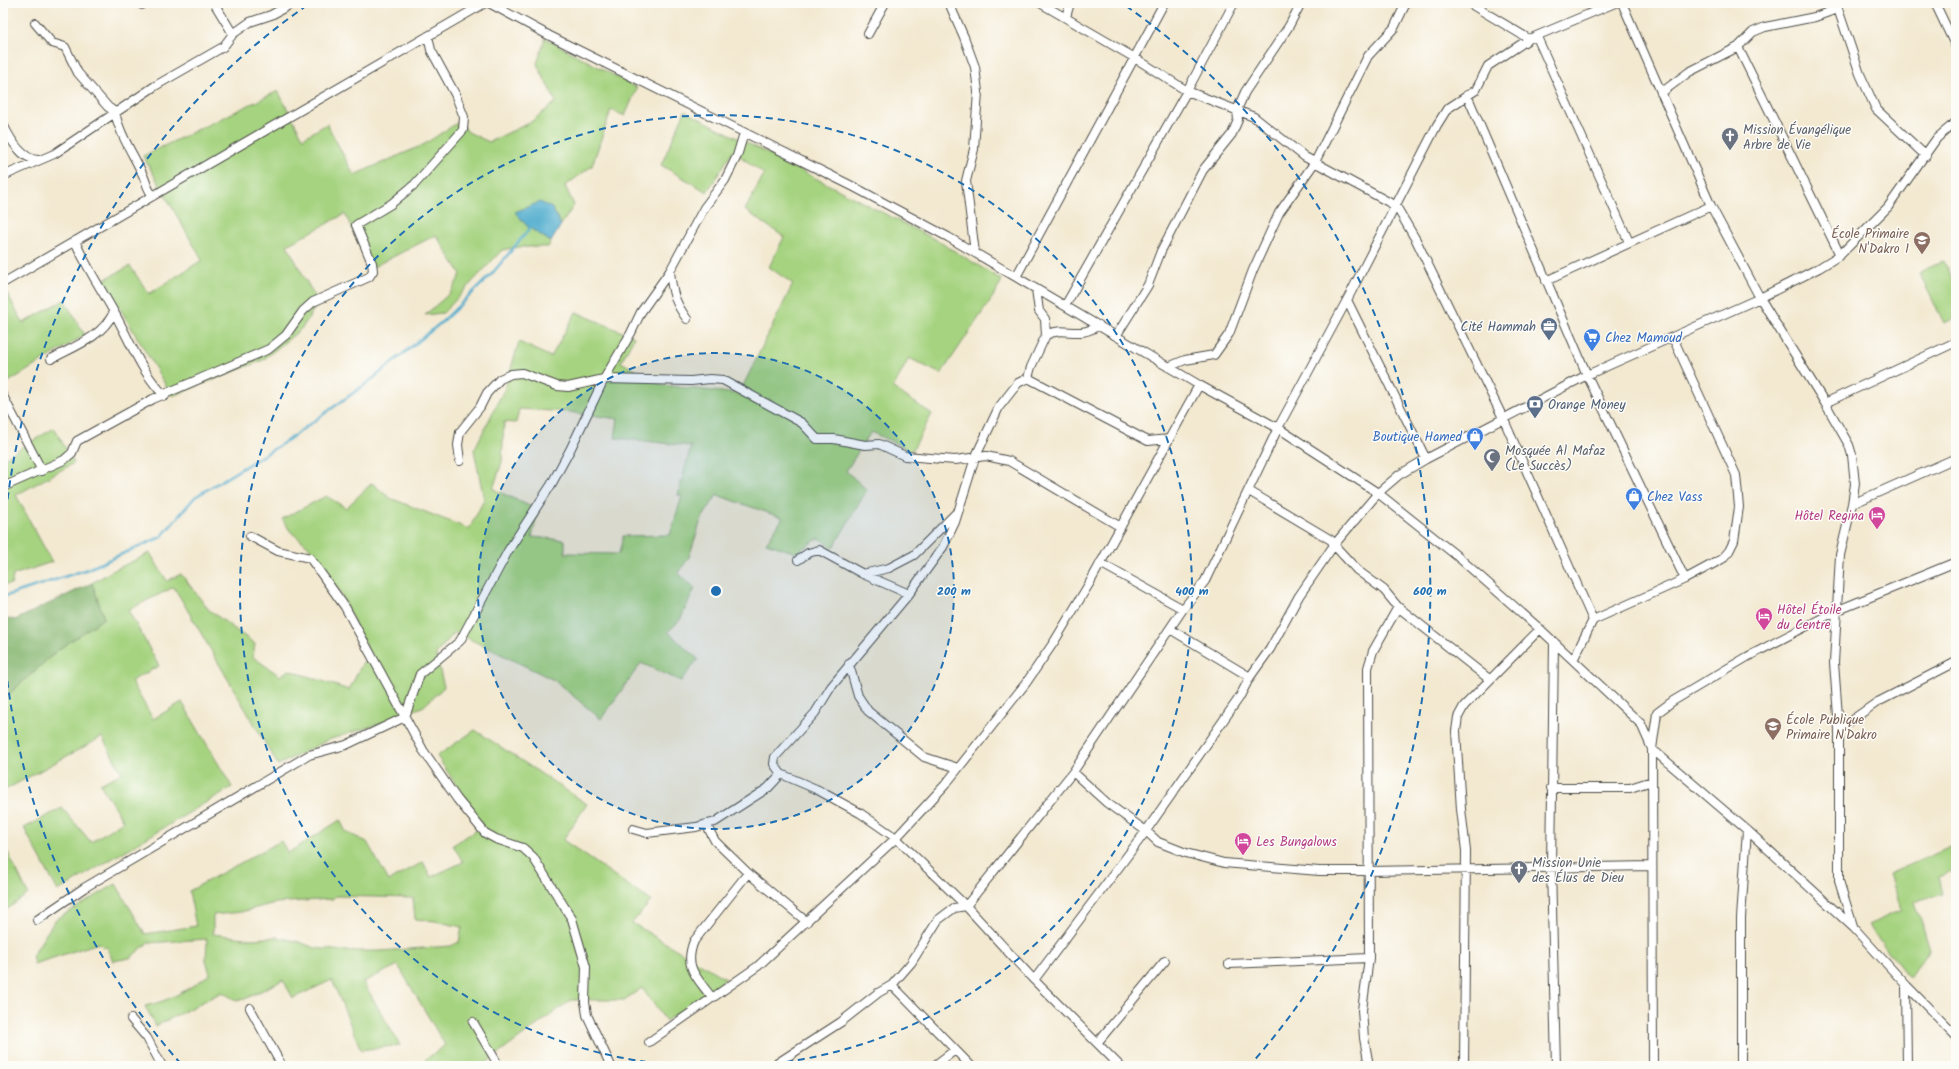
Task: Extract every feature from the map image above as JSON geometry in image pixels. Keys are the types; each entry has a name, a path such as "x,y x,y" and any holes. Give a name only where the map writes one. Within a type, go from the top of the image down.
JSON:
{"street":[{"path":"214,3 233,34"},
{"path":"3,176 54,154 155,86 223,47 233,34 250,22 271,15 293,3"},
{"path":"3,283 485,3"},
{"path":"489,3 550,36 854,188 975,253 1099,325 1198,385 1278,428 1378,493 1458,556 1540,628 1641,724 1652,749 1747,830 1854,928 1906,985 1956,1036"},
{"path":"868,34 885,3"},
{"path":"949,3 975,67 978,92 974,149 966,181 975,253"},
{"path":"1040,3 1135,58 1187,91 1254,117 1305,157 1396,206 1416,240 1503,418 1593,620"},
{"path":"1066,17 1070,3"},
{"path":"1016,277 1164,3"},
{"path":"1065,306 1187,91 1234,3"},
{"path":"1116,336 1148,285 1161,251 1203,170 1232,134 1238,120 1237,110 1245,92 1289,26 1301,3"},
{"path":"1168,367 1185,360 1214,355 1229,334 1253,270 1279,213 1315,162 1368,56 1394,28 1406,3"},
{"path":"1468,3 1533,38 1629,242"},
{"path":"773,1066 841,1022 878,993 892,985 911,963 938,920 954,908 966,906 1073,772 1183,609 1205,581 1278,428 1348,300 1437,125 1448,109 1476,90 1488,66 1533,38 1615,3"},
{"path":"1622,3 1711,206 1760,298 1825,403 1850,450 1855,484 1840,555 1834,664 1839,729 1839,881 1854,928"},
{"path":"1935,3 1956,47"},
{"path":"1661,93 1689,72 1738,47 1753,32 1765,27 1815,17 1837,6 1860,74 1876,109 1926,156"},
{"path":"36,23 52,43 65,47 78,73 108,107 116,112"},
{"path":"3,487 64,460 72,453 77,441 153,399 165,396 206,376 234,366 269,349 286,335 303,311 313,302 369,277 373,271 372,263 356,225 391,204 415,184 464,130 464,117 455,94 431,50 428,36"},
{"path":"1738,47 1840,255"},
{"path":"1467,95 1587,375 1685,579"},
{"path":"116,112 117,123 141,171 149,191 153,196"},
{"path":"1034,980 1146,831 1239,698 1250,677 1270,649 1299,596 1334,545 1378,493 1399,475 1503,418 1587,375 1760,298 1819,268 1840,255 1888,207 1926,156 1937,138 1956,122"},
{"path":"3,124 21,152 30,160 41,160"},
{"path":"37,920 84,888 309,755 346,745 405,717 420,674 460,641 508,552 551,484 570,450 604,379 631,333 641,312 670,271 704,208 725,180 737,156 744,133"},
{"path":"1546,281 1711,206"},
{"path":"76,241 83,259 114,312 152,383 165,396"},
{"path":"670,271 672,290 677,306 687,319"},
{"path":"1036,289 1038,311 1045,319 1046,335 1031,367 1028,378 1018,383 999,408 975,458 959,510 943,546 909,594 831,687 815,713 775,757 774,764 781,774 816,789 860,813 896,838 966,906 1034,980 1120,1066"},
{"path":"1348,300 1426,459"},
{"path":"51,359 94,336 108,325 114,312"},
{"path":"1046,335 1055,331 1090,332 1099,325"},
{"path":"1573,660 1593,620 1685,579 1722,559 1729,551 1734,541 1738,507 1736,475 1673,338"},
{"path":"1825,403 1956,342"},
{"path":"460,460 458,445 460,432 480,407 487,393 500,379 511,374 522,374 556,386 568,387 604,379 691,381 717,379 745,391 802,423 817,439 834,439 865,445 879,444 905,456 955,460 986,456 1009,461 1119,526"},
{"path":"1028,378 1148,441 1169,439"},
{"path":"649,1042 758,966 896,838 958,768 1026,683 1054,642 1198,385"},
{"path":"3,396 42,471"},
{"path":"1852,504 1956,458"},
{"path":"1249,491 1331,540 1357,570 1384,590 1398,607 1488,680"},
{"path":"863,574 889,568 914,555 959,510"},
{"path":"250,536 278,551 310,558 345,607 423,750 457,799 485,833 496,839 523,848 533,857 572,919 586,967 585,1002 587,1015 611,1066"},
{"path":"798,560 808,552 819,550 863,574 909,594"},
{"path":"1100,562 1183,609"},
{"path":"1653,1066 1652,749 1656,713 1673,701 1747,657 1836,611 1956,562"},
{"path":"1369,1066 1364,1038 1362,1010 1368,958 1368,668 1373,651 1398,607"},
{"path":"1464,1066 1466,851 1461,809 1456,731 1458,717 1464,706 1540,628"},
{"path":"1170,629 1250,677"},
{"path":"1554,642 1551,868 1556,1066"},
{"path":"1839,729 1876,703 1956,662"},
{"path":"849,664 858,696 868,711 924,757 958,768"},
{"path":"1073,772 1107,803 1146,831 1158,842 1172,849 1224,863 1319,871 1652,866"},
{"path":"633,829 646,833 696,827 706,824 727,816 740,804 768,788 781,774"},
{"path":"1551,788 1630,788 1652,781"},
{"path":"706,824 715,840 748,873 807,922"},
{"path":"1741,1066 1741,918 1747,830"},
{"path":"712,998 692,970 689,962 689,952 694,941 748,873"},
{"path":"1229,964 1368,958"},
{"path":"1097,1043 1165,961"},
{"path":"892,985 970,1066"},
{"path":"1906,985 1907,1066"},
{"path":"250,1008 282,1066"},
{"path":"131,1018 146,1038 162,1066"},
{"path":"473,1022 499,1066"},
{"path":"934,1066 955,1050"}],"green space":[{"path":"545,38 637,88 625,116 611,110 592,166 565,186 574,205 561,225 552,208 527,226 551,242 548,247 519,247 502,250 443,313 425,315 451,292 461,274 436,235 371,268 345,214 287,245 318,303 302,328 263,360 172,396 103,280 130,266 149,294 202,260 143,156 278,91 303,138 327,124 354,175 423,145 460,121 468,132 489,142 531,122 556,102 537,64"},
{"path":"685,111 938,241 1002,280 996,292 941,374 909,358 893,388 932,414 912,451 871,432 846,471 867,490 833,548 819,538 796,553 766,543 783,518 717,495 701,520 689,557 678,573 695,588 680,620 668,632 698,659 681,681 641,663 601,719 554,680 455,632 436,654 444,687 424,706 394,719 328,740 278,765 174,587 128,610 159,666 131,681 153,719 182,702 232,787 58,891 24,828 62,808 91,842 123,821 100,784 122,773 102,737 3,791 3,696 10,693 58,650 104,618 92,583 112,571 150,553 167,581 181,574 209,610 255,644 253,657 280,676 289,670 349,690 363,662 371,657 341,595 308,546 291,532 282,519 326,496 346,508 372,483 390,498 469,529 484,500 474,450 505,388 519,342 551,357 576,312 634,337 621,362 662,385 739,394 793,284 769,267 784,237 745,210 764,174 733,151 707,192 661,165","holes":["519,409 569,412 618,419 615,438 691,446 678,495 682,496 670,535 623,536 619,554 565,553 565,540 532,537 538,510 493,489 502,462 504,422 516,423"]},
{"path":"1943,261 1956,287 1956,318 1944,323 1919,273"},
{"path":"3,286 23,323 64,300 85,335 5,384 3,381"},
{"path":"54,428 74,463 16,495 52,562 13,575 12,584 3,585 3,459"},
{"path":"92,583 104,618 58,650 10,693 3,696 3,617 15,620"},
{"path":"475,730 587,804 563,840 651,901 632,923 726,979 666,1021 642,988 624,1000 571,1000 482,1066 417,1066 445,1045 398,965 363,982 400,1045 361,1050 332,980 293,998 283,980 247,998 237,1001 222,992 156,1026 145,1006 163,1001 179,994 210,974 206,960 207,939 148,943 130,958 113,961 107,947 103,947 99,943 34,964 32,956 55,920 116,884 145,934 196,926 189,891 281,841 288,853 340,820 346,832 367,842 389,881 423,862 431,877 463,862 453,845 483,826 437,756","holes":["336,896 413,898 415,919 435,921 462,927 459,942 451,946 380,951 343,951 315,948 299,942 277,937 252,939 213,934 213,915 241,912 275,903 332,899"]},
{"path":"3,843 28,894 3,912"},
{"path":"1953,846 1956,855 1956,870 1939,877 1943,894 1915,901 1930,950 1909,978 1868,925 1901,910 1889,874"}],"water":[{"path":"540,202 552,208 561,225 551,242 527,226 515,212"}],"waterway":[{"path":"3,597 88,569 161,537 195,497 285,442 370,381 443,321 490,276 532,226"}],"place":[{"name":"Mission Évangélique Arbre de Vie","path":"1730,151"},
{"name":"École Primaire N'Dakro 1","path":"1922,255"},
{"name":"Cité Hammah","path":"1549,341"},
{"name":"Chez Mamoud","path":"1592,352"},
{"name":"Orange Money","path":"1535,419"},
{"name":"Boutique Hamed","path":"1475,451"},
{"name":"Mosquée Al Mafaz (Le Succès)","path":"1492,472"},
{"name":"Chez Vass","path":"1634,511"},
{"name":"Hôtel Regina","path":"1877,530"},
{"name":"Hôtel Étoile du Centre","path":"1764,631"},
{"name":"École Publique Primaire N'Dakro","path":"1773,741"},
{"name":"Les Bungalows","path":"1243,856"},
{"name":"Mission Unie des Élus de Dieu","path":"1519,884"}]}
